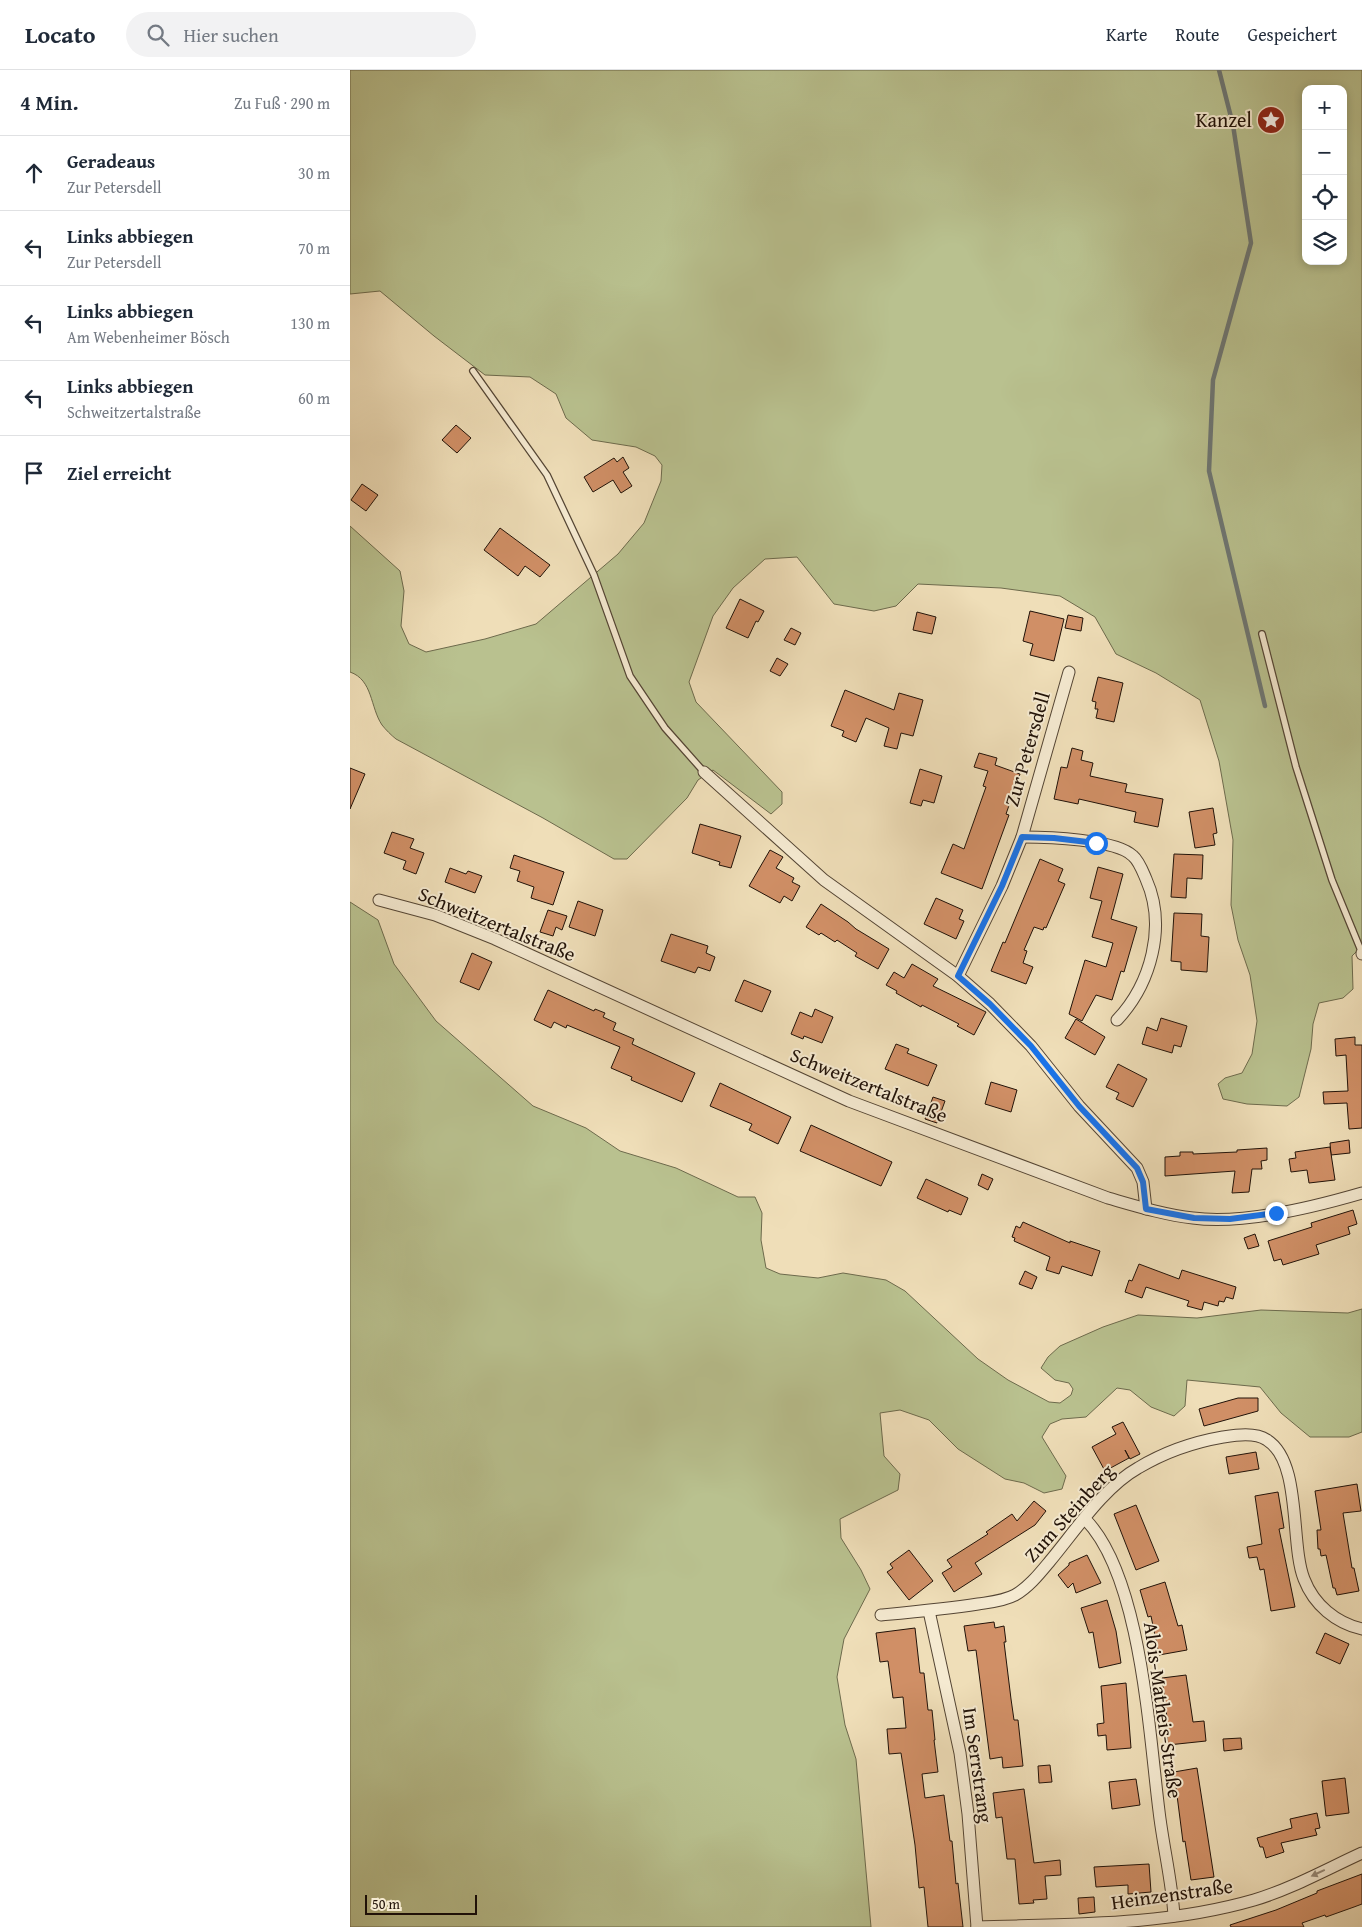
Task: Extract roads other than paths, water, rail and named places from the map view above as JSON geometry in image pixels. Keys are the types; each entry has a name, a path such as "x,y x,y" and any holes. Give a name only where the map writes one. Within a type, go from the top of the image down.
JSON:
{"street":[{"name":"Zur Petersdell","path":"958,976 1002,886 1022,837 1069,672"},
{"path":"704,772 824,880 958,976 990,1004 1031,1046 1079,1106 1137,1168 1143,1182 1146,1209"},
{"name":"Zur Petersdell","path":"1022,837 1054,838 1119,848 1133,856 1142,869 1151,888 1156,940 1139,989 1126,1010 1117,1020"},
{"name":"Schweitzertalstraße","path":"379,900 434,915 495,938 849,1101 1108,1198 1146,1209 1194,1218 1230,1219 1328,1203 1362,1193"},
{"name":"Zum Steinberg","path":"881,1615 929,1611 1003,1600 1014,1596 1040,1573 1117,1483 1137,1468 1170,1452 1210,1440 1234,1435 1252,1435 1267,1439 1278,1450 1286,1467 1304,1580 1317,1601 1331,1616 1346,1625 1362,1629"},
{"name":"Alois-Matheis-Straße","path":"1085,1519 1095,1529 1107,1550 1134,1627 1143,1680 1161,1826 1172,1889 1174,1916"},
{"name":"Im Serrstrang","path":"929,1611 960,1753 968,1814 977,1927"},
{"name":"Heinzenstraße","path":"977,1927 1122,1922 1211,1911 1256,1900 1362,1852"}],"lane":[{"path":"473,371 546,475 594,575 630,676 665,728 704,772"},
{"path":"1262,634 1299,776 1332,880 1362,953"}],"waterway":[{"path":"1219,70 1233,125 1251,243 1213,380 1209,471 1265,706"}],"place":[{"name":"Kanzel","path":"1271,120"}]}
